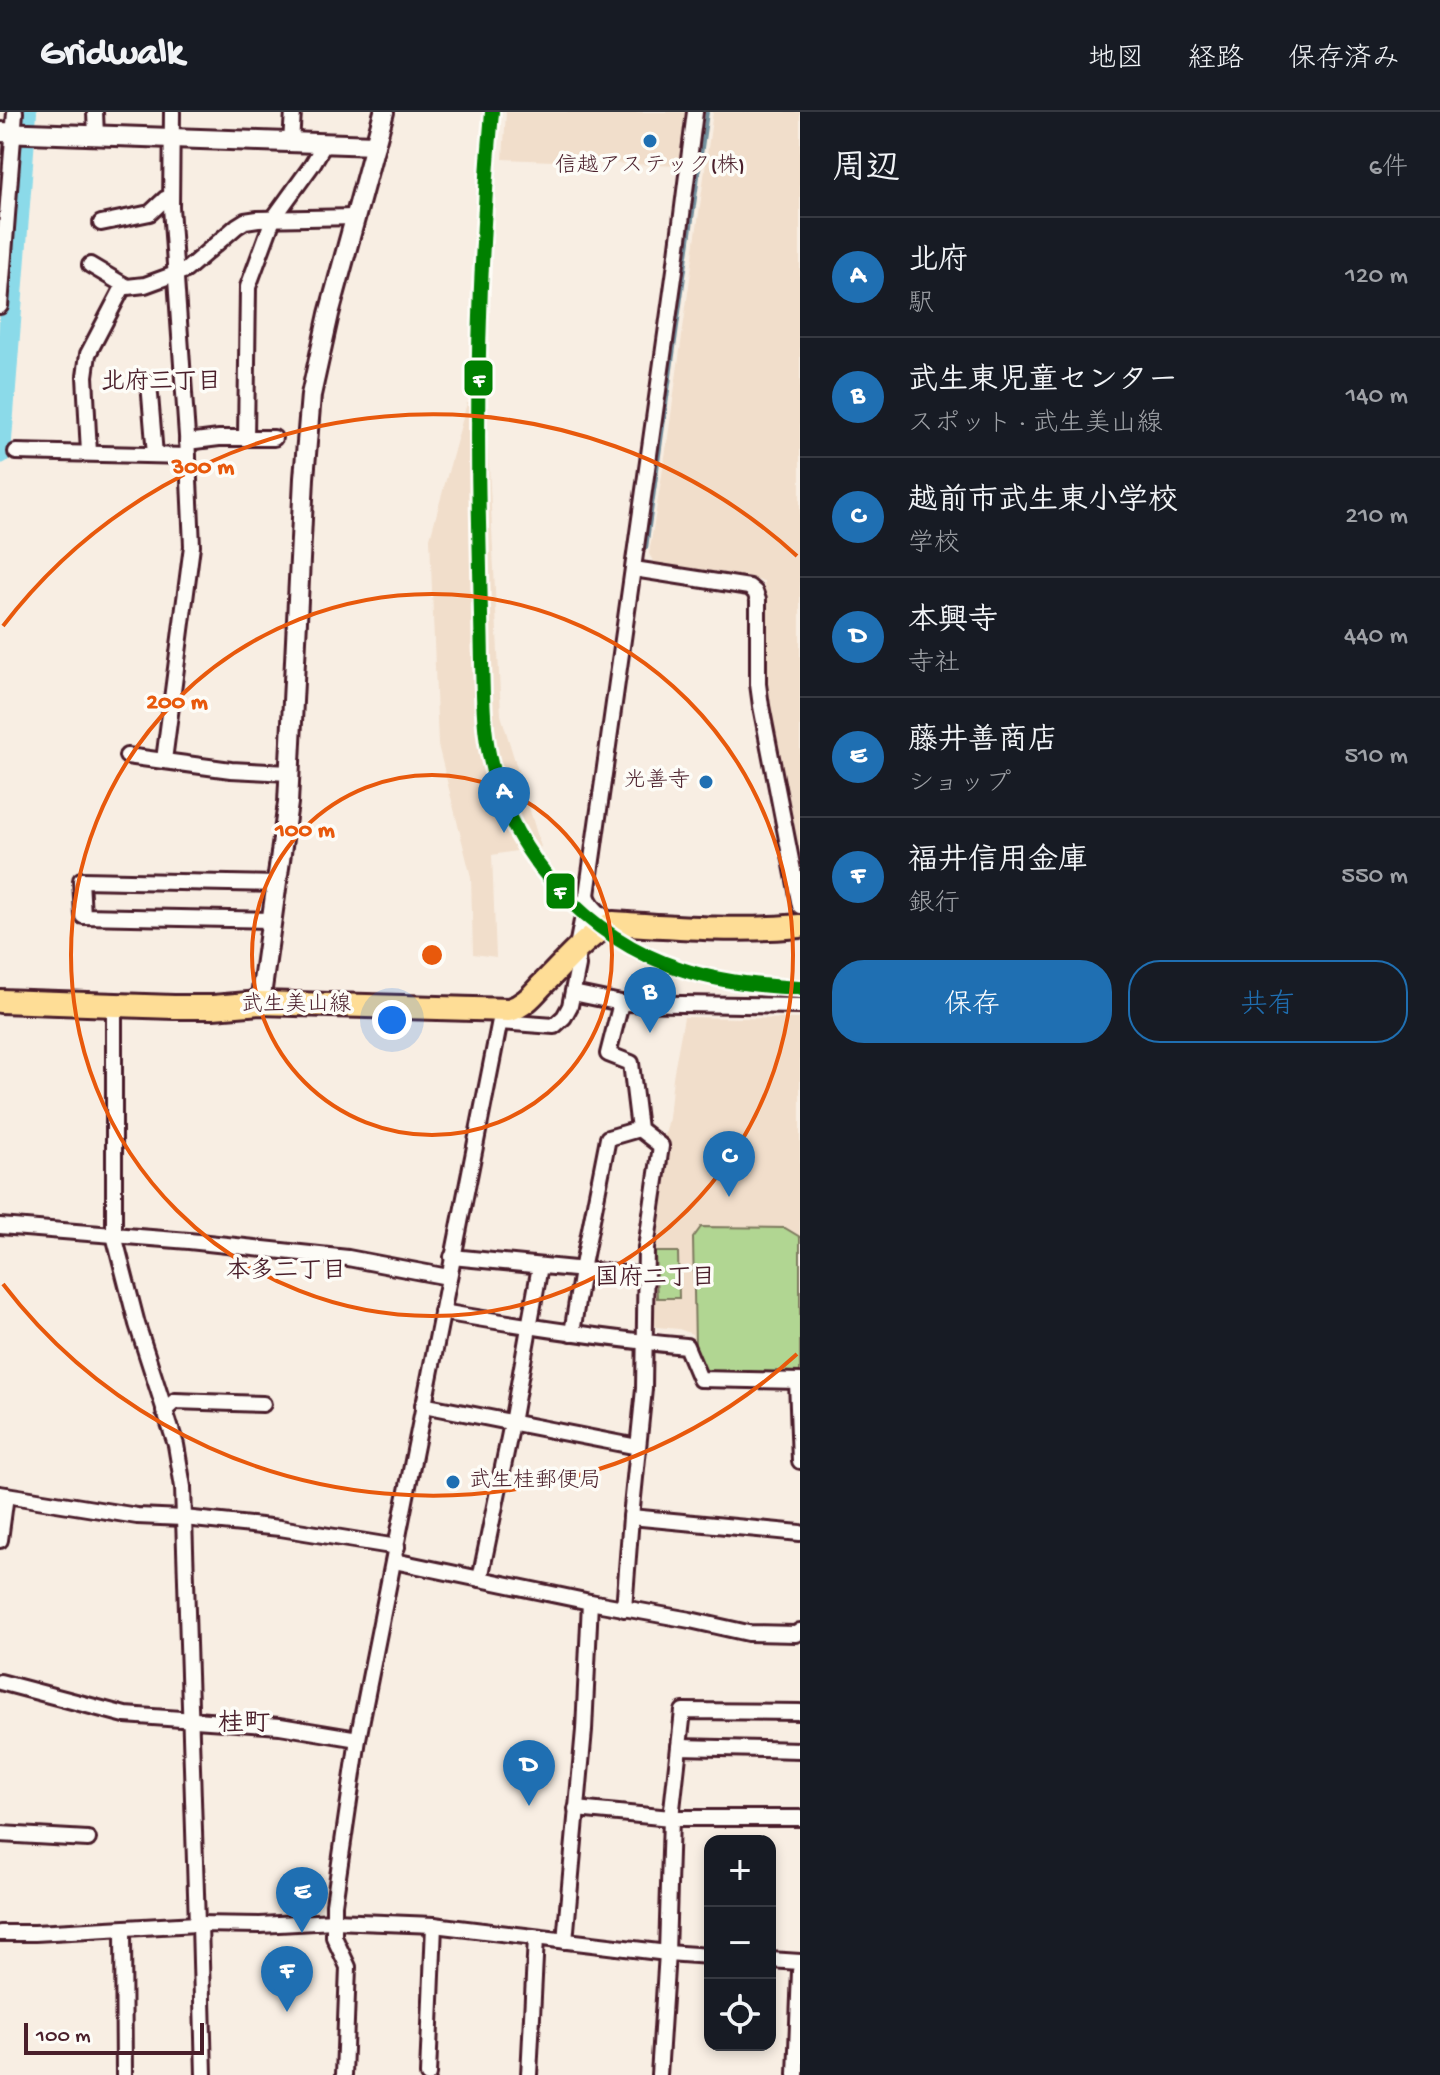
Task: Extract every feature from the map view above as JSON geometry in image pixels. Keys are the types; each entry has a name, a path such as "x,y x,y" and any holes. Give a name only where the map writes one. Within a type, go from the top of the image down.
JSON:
{"main road":[{"path":"501,1016 525,1002 576,952 613,923 699,929 800,926"},
{"name":"武生美山線","path":"0,1001 200,1007 260,1003 501,1016"}],"street":[{"path":"0,306 15,112"},
{"path":"95,112 96,136"},
{"path":"164,760 192,546 170,197 172,112"},
{"path":"291,142 293,112"},
{"path":"260,1003 287,822 311,395 329,314 384,112"},
{"path":"344,2075 348,1967 334,1937 334,1904 358,1739 501,1016 554,1026 564,1017 573,993 578,966 576,952 634,569 695,112"},
{"path":"11,133 375,145"},
{"path":"246,438 248,287 273,219 325,143"},
{"path":"101,223 150,213 170,197"},
{"path":"90,265 124,285 138,287 189,268 241,223 251,220 356,217"},
{"path":"89,453 85,376 88,354 124,285"},
{"path":"149,383 155,455"},
{"path":"16,452 155,455 246,438 274,438"},
{"path":"634,569 749,587 755,592 758,600 758,684 800,906"},
{"path":"127,756 242,771 289,773"},
{"path":"272,920 83,916 81,880 278,884"},
{"path":"587,895 600,914 613,923"},
{"path":"573,993 621,1003 800,1006"},
{"path":"621,1003 608,1054 631,1063 639,1129 661,1146 646,1248 644,1389 624,1609"},
{"path":"114,1005 114,1235 176,1445 183,1487 204,2075"},
{"path":"572,1333 608,1138 639,1129"},
{"path":"0,1226 348,1258 448,1277"},
{"path":"452,1257 646,1276"},
{"path":"480,1579 540,1266"},
{"path":"442,1312 572,1333 686,1346 700,1379 799,1381 800,1461"},
{"path":"164,1411 175,1401 263,1404"},
{"path":"423,1405 638,1447"},
{"path":"0,1540 3,1495 137,1516 280,1528 396,1554 480,1579 624,1609 748,1633 796,1634 800,1631"},
{"path":"631,1517 800,1533"},
{"path":"565,1941 584,1730 590,1602"},
{"path":"0,1682 125,1715 280,1726 358,1739"},
{"path":"659,2075 671,1818 683,1711 800,1712"},
{"path":"679,1747 800,1750"},
{"path":"576,1809 671,1818 800,1818"},
{"path":"0,1834 88,1839"},
{"path":"0,1933 334,1921 434,1925 704,1956"},
{"path":"428,2075 434,1925"},
{"path":"123,1929 124,2075"},
{"path":"529,2075 536,1938"},
{"path":"776,1960 800,1962"},
{"path":"796,2075 800,1971"}],"shaded area":[{"path":"506,112 685,112 679,166 503,159"},
{"path":"713,112 800,112 800,877 763,685 764,581 661,568 649,554"},
{"path":"467,403 486,403 501,715 541,847 492,855 496,957 473,954 471,877 438,745 430,538"},
{"path":"684,1017 800,1019 800,1376 705,1373 693,1345 692,1334 657,1327 652,1323 650,1243"}],"green space":[{"path":"701,1227 785,1228 800,1237 800,1374 706,1372 695,1346 693,1238"},
{"path":"655,1252 678,1252 679,1298 657,1298"}],"waterway":[{"path":"0,453 26,112"},
{"path":"646,548 707,112"}],"tram line":[{"path":"480,575 492,723 499,761 518,818 557,888"}],"transit line":[{"name":"F","path":"492,112 482,266 478,472 484,711 490,759 500,795 515,828 558,889 614,937 647,955 695,973 740,983 800,988"}],"place":[{"name":"信越アステック(株)","path":"650,141"},
{"name":"光善寺","path":"706,782"},
{"name":"北府","path":"504,833"},
{"name":"武生東児童センター","path":"650,1033"},
{"name":"越前市武生東小学校","path":"729,1197"},
{"name":"武生桂郵便局","path":"453,1482"},
{"name":"本興寺","path":"529,1806"},
{"name":"藤井善商店","path":"302,1933"},
{"name":"福井信用金庫","path":"287,2012"}],"district":[{"name":"北府三丁目","path":"161,383"},
{"name":"本多二丁目","path":"286,1272"},
{"name":"国府二丁目","path":"655,1279"},
{"name":"桂町","path":"244,1725"}]}
